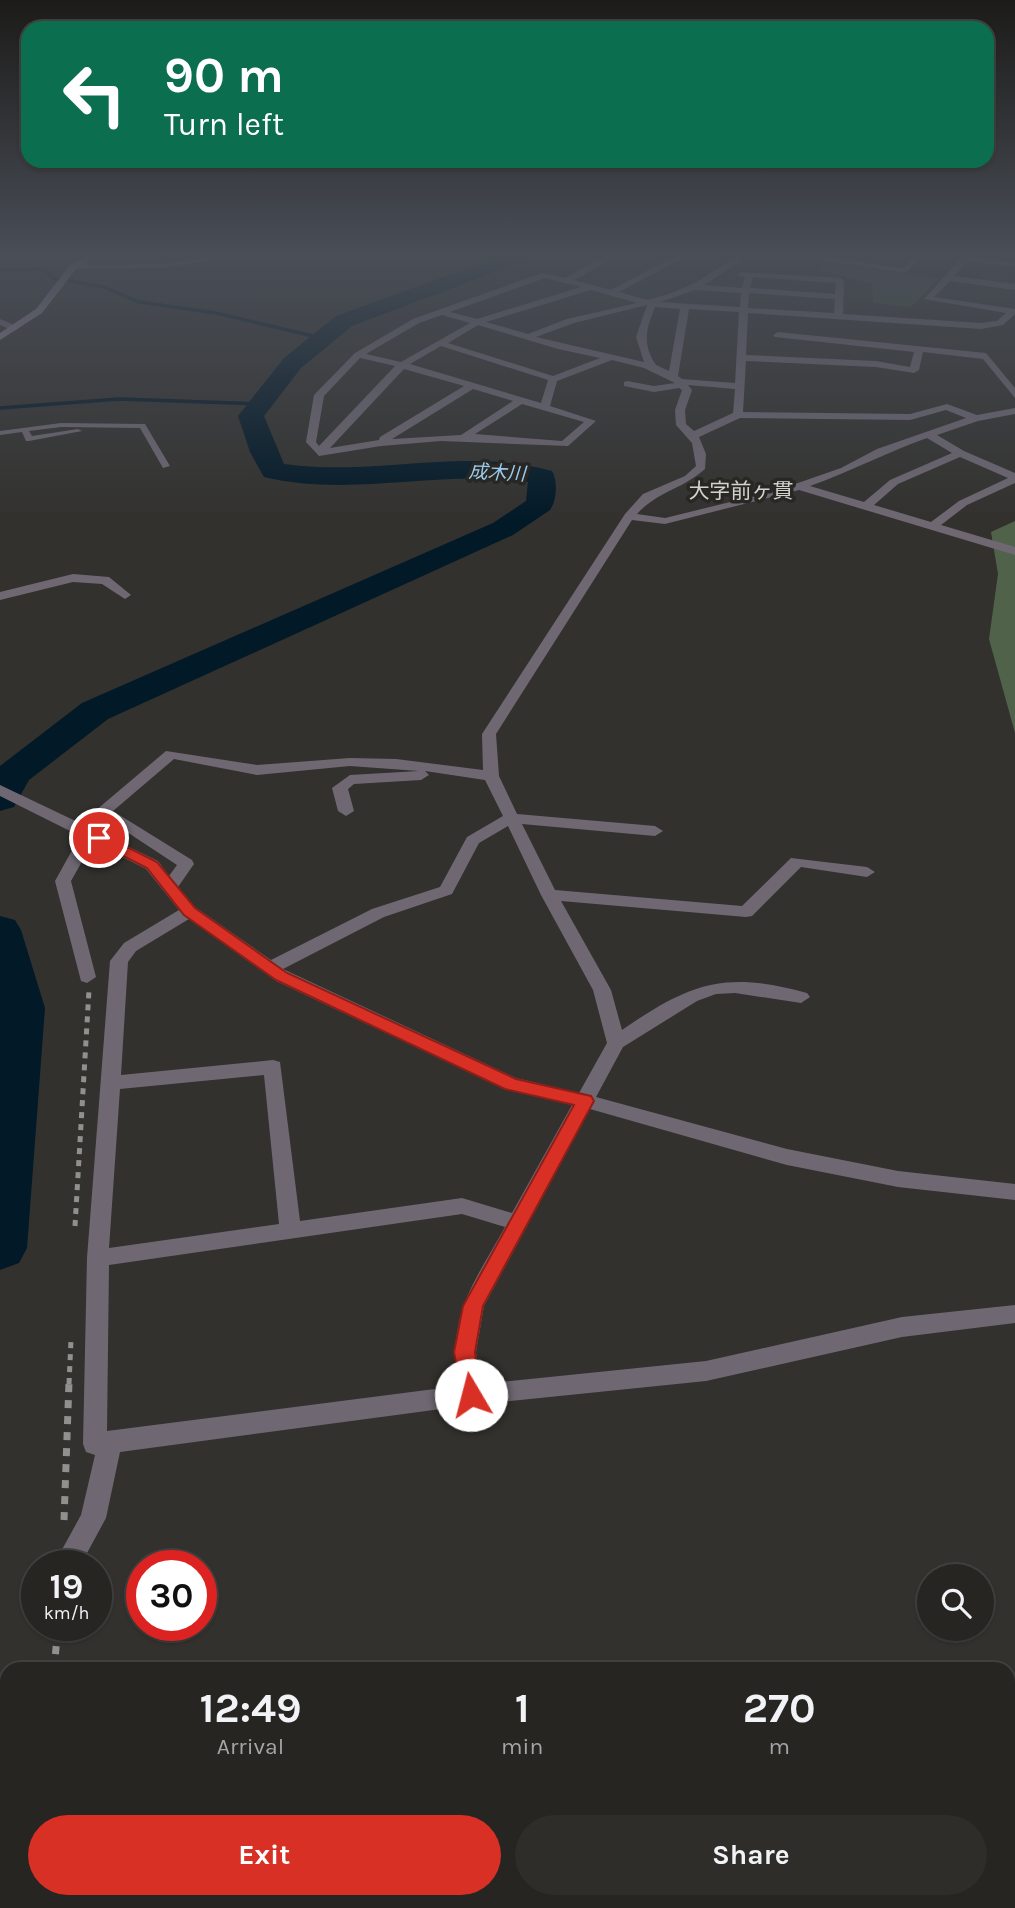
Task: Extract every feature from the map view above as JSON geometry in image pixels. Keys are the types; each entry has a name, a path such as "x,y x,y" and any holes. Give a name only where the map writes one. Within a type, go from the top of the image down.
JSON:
{"street":[{"path":"319,453 311,442 319,395 358,355 377,343"},
{"path":"440,343 553,379 611,357"},
{"path":"319,453 402,365 440,343"},
{"path":"550,343 653,369 679,381 740,386"},
{"path":"641,343 640,349 653,369"},
{"path":"616,1043 602,990 549,895 491,776 491,727 629,516 647,496 690,478 701,467 702,452 694,435 681,425 680,410 687,390 679,381 682,343"},
{"path":"738,415 743,343"},
{"path":"854,343 986,356 1015,395"},
{"path":"743,358 876,364 914,370 919,350"},
{"path":"319,453 381,440 513,438 564,444 592,421 473,385 358,355"},
{"path":"545,406 553,379"},
{"path":"627,383 654,389 679,381"},
{"path":"381,440 473,385"},
{"path":"464,437 521,400"},
{"path":"694,435 738,415 910,417 947,407 976,418"},
{"path":"629,516 666,521 800,487 881,451 976,418 1015,411"},
{"path":"929,435 960,453 1015,478"},
{"path":"866,508 894,482 960,453"},
{"path":"932,527 963,503 1015,478"},
{"path":"800,487 1015,551"},
{"path":"0,596 74,578 105,580 125,595"},
{"path":"88,977 62,881 103,811 171,754 257,769 385,762 491,776"},
{"path":"346,811 340,788 351,780 397,775 491,776"},
{"path":"0,790 152,865 189,911 292,982 511,1084 585,1101 787,1157 898,1179 1015,1192"},
{"path":"103,811 186,864 170,887"},
{"path":"270,968 378,913 446,890 473,840 510,818 655,831"},
{"path":"549,895 746,912 797,862 867,872"},
{"path":"189,911 130,947 119,961 99,1258 95,1444 471,1395 706,1371 902,1327 1015,1314"},
{"path":"471,1395 465,1352 473,1306 616,1043 655,1016 716,988 777,991 801,997"},
{"path":"110,1083 273,1067 290,1230"},
{"path":"99,1258 462,1206 518,1223"},
{"path":"75,1550 93,1518 110,1441"}],"lane":[{"path":"0,433 25,429 29,439 99,427 142,426 166,466"}],"path":[{"path":"55,1662 57,1641"}],"green space":[{"path":"1015,521 1015,733 989,639 998,574 991,532"}],"waterway":[{"name":"成木川","path":"0,799 13,774 95,711 503,529 540,504 542,477 522,473 461,471 327,476 274,471 263,452 251,416 292,363 313,343"},
{"path":"0,408 119,399 260,404"},
{"name":"成木川","path":"0,930 22,1008 0,1248"}],"district":[{"name":"大字前ヶ貫","path":"741,491"}],"route":[{"path":"99,838 152,865 189,911 282,977 511,1084 585,1101 473,1306 465,1352 471,1395"}]}
